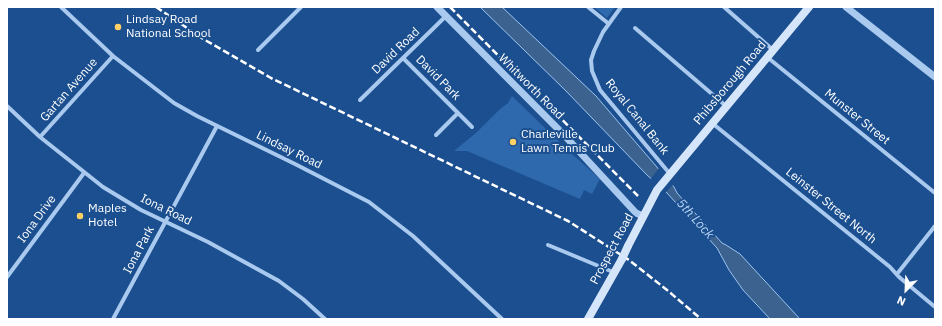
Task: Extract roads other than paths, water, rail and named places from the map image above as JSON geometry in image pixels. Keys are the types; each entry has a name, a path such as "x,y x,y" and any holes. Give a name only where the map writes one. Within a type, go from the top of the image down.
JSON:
{"main road":[{"name":"Phibsborough Road","path":"657,190 809,7"},
{"name":"Prospect Road","path":"588,319 613,272 622,259 657,190"}],"street":[{"name":"Lindsay Road","path":"61,7 113,56 174,103 369,202 413,236 502,319"},
{"path":"258,50 301,7"},
{"name":"Whitworth Road","path":"437,7 564,135 636,213 643,216"},
{"path":"588,7 609,24"},
{"name":"Royal Canal Bank","path":"621,7 603,32 594,51 591,60 592,71 600,90 670,174"},
{"path":"724,7 773,50"},
{"path":"846,7 935,77"},
{"name":"David Road","path":"360,100 446,16"},
{"path":"635,28 726,106"},
{"name":"Gartan Avenue","path":"40,138 113,56"},
{"name":"Munster Street","path":"767,57 935,193"},
{"name":"David Park","path":"403,58 472,127"},
{"name":"Iona Road","path":"7,106 40,138 103,188 208,242 279,281 303,299 325,319"},
{"name":"David Park","path":"436,135 458,113"},
{"name":"Leinster Street North","path":"712,123 872,252 898,274 899,277 935,306"},
{"name":"Iona Park","path":"113,319 217,126"},
{"name":"Iona Drive","path":"7,277 84,173"},
{"path":"898,274 935,226"},
{"path":"548,245 613,272"}],"water":[{"name":"5th Lock","path":"480,7 502,7 596,96 674,187 677,193 722,243 740,254 800,319 770,319 743,290 729,270 717,248 667,193 647,175 566,91"}],"railway":[{"path":"156,7 205,40 271,78 568,221 629,260 701,319"},
{"path":"450,7 638,196"}],"place":[{"name":"Lindsay Road National School","path":"118,27"},
{"name":"Charleville Lawn Tennis Club","path":"513,142"},
{"name":"Maples Hotel","path":"80,216"}]}
